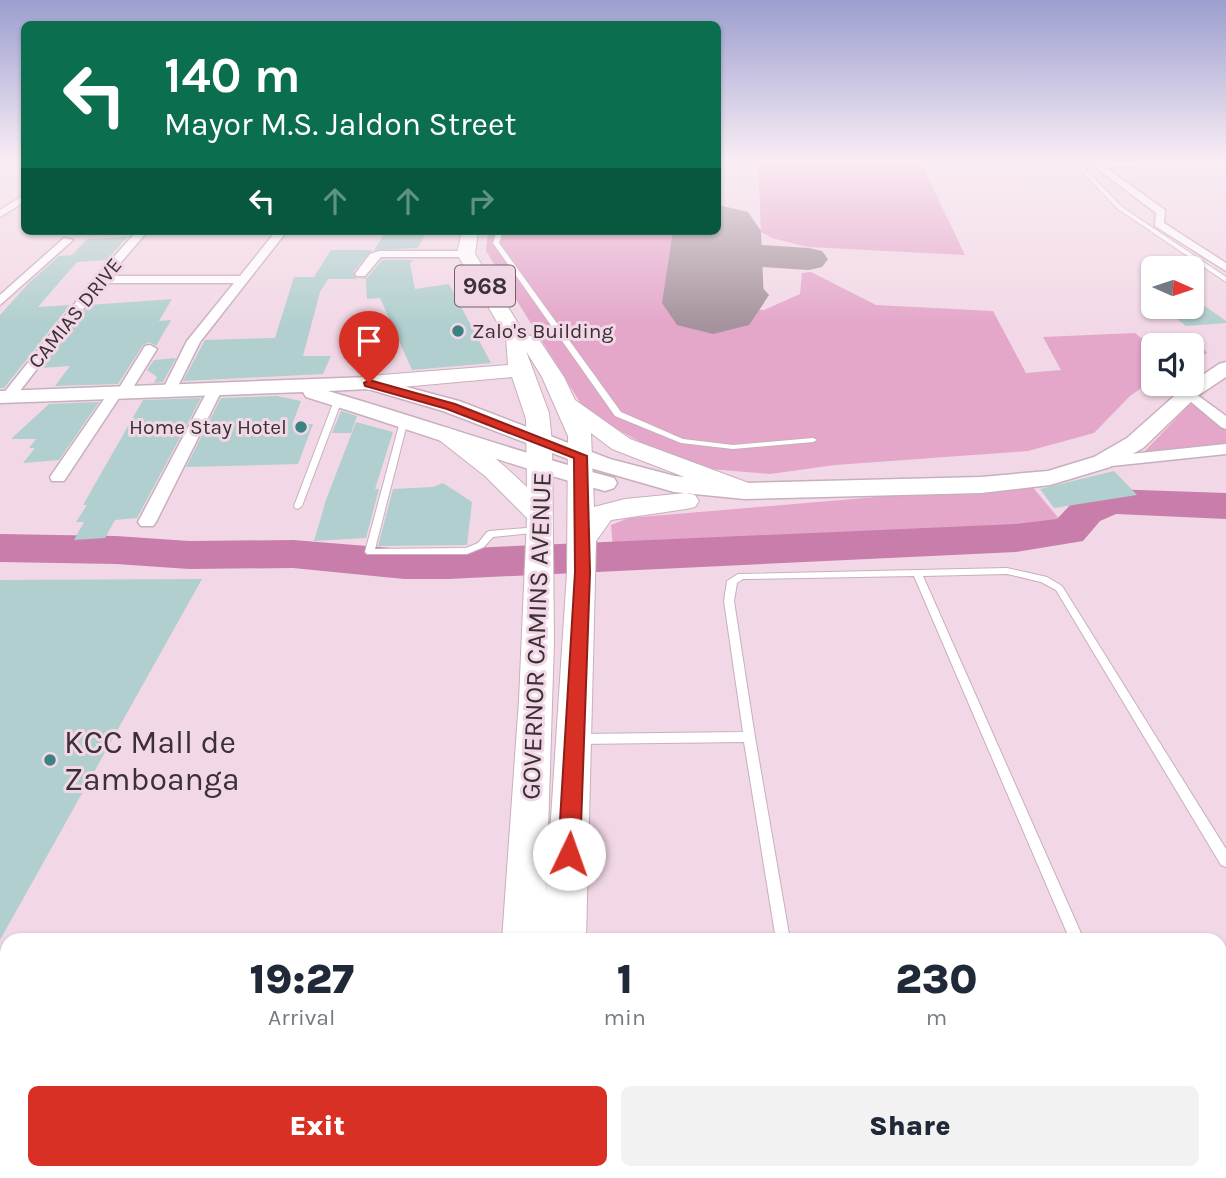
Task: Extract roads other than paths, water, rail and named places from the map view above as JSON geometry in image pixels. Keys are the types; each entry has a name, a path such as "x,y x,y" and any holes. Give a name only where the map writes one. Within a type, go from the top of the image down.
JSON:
{"main road":[{"name":"968","path":"466,254 469,235"},
{"name":"GOVERNOR CAMINS AVENUE","path":"466,254 516,337 532,344 580,436 582,556 565,933"},
{"name":"GOVERNOR CAMINS AVENUE","path":"516,337 513,349 537,414 540,453 541,540 536,742 523,933"},
{"path":"1204,383 1226,368"},
{"path":"4,397 369,383 522,370"},
{"path":"369,383 451,406 540,453"},
{"path":"287,385 442,432 540,453 687,501"},
{"path":"581,466 674,484 745,491 981,485 1050,478 1102,462 1135,443 1186,396"},
{"path":"565,404 621,444 745,491"},
{"path":"442,432 463,445 502,478 541,540"},
{"path":"582,556 602,514 625,508 745,491"}],"street":[{"path":"1160,216 1159,224 1226,268"},
{"name":"CAMIAS DRIVE","path":"4,397 139,235"},
{"path":"170,389 194,341 279,235"},
{"path":"0,301 68,240"},
{"path":"361,274 374,256 379,254 466,254"},
{"path":"100,279 241,280"},
{"path":"58,477 149,349"},
{"path":"147,522 216,387"},
{"path":"1193,396 1226,424"},
{"path":"1102,462 1226,449"}],"lane":[{"path":"1132,216 1226,280"},
{"path":"499,235 496,243 618,414 681,441 733,447 813,440"},
{"path":"298,506 338,400"},
{"path":"404,420 370,552 467,551 481,545 490,534 541,540"},
{"path":"782,933 729,601 732,581 741,576 1007,571 1044,579 1059,589 1226,861"},
{"path":"917,573 1074,933"},
{"path":"575,739 749,737"}],"waterway":[{"path":"0,548 116,550 189,555 293,554 404,564 448,564 1016,538 1069,531 1086,512 1110,501 1226,506"}],"place":[{"name":"Zalo's Building","path":"458,331"},
{"name":"Home Stay Hotel","path":"301,427"},
{"name":"KCC Mall de Zamboanga","path":"50,760"}]}
